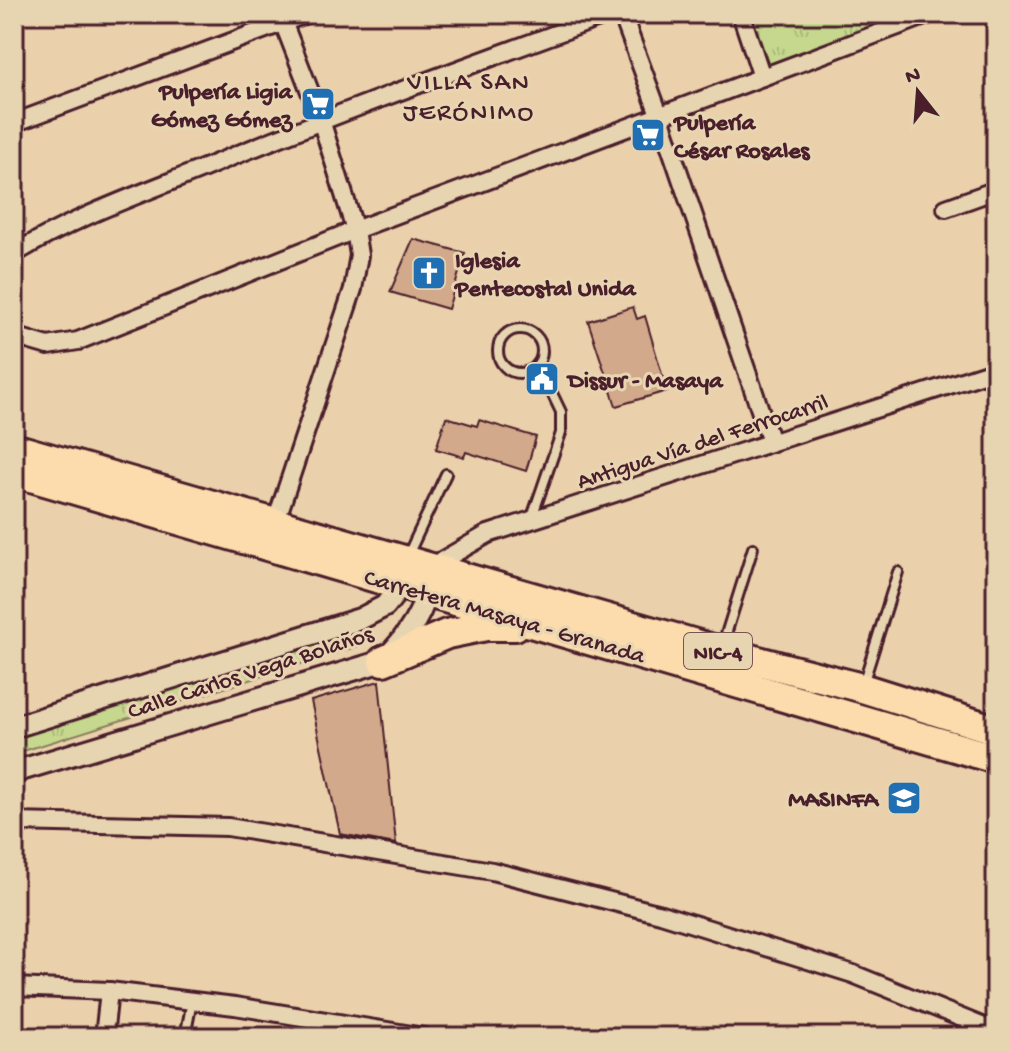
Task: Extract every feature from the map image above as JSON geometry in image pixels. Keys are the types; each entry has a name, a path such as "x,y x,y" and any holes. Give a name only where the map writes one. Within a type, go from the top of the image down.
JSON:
{"highway":[{"name":"Carretera Masaya - Granada","path":"14,448 272,535 415,577 862,688 996,730"},
{"name":"Carretera Masaya - Granada","path":"14,472 272,535"},
{"name":"Carretera Masaya - Granada","path":"415,577 544,625 996,759"},
{"path":"383,661 447,634 486,626 544,625"}],"street":[{"path":"14,123 281,18 306,14"},
{"path":"14,254 85,217 321,120 610,14"},
{"path":"622,14 771,442"},
{"path":"741,14 762,77"},
{"path":"14,336 48,346 78,341 355,230 930,14"},
{"path":"272,535 353,289 359,255 355,230 321,120 281,18"},
{"path":"946,208 996,190"},
{"name":"Antigua Vía del Ferrocarril","path":"415,577 488,534 996,370"},
{"name":"Calle Carlos Vega Bolaños","path":"14,772 383,661 405,641 415,577"},
{"name":"Calle Carlos Vega Bolaños","path":"14,727 360,619 385,606 415,577"},
{"path":"14,822 228,827 492,871 661,914 838,969 996,1032"},
{"path":"14,987 109,991 192,1001 424,1037"},
{"path":"104,1037 109,991"}],"lane":[{"path":"519,328 532,331 540,340 543,353 538,364 528,372 515,372 504,366 498,355 499,342 507,332 519,328"},
{"path":"531,521 561,433 561,412 538,364"},
{"path":"415,577 446,474"},
{"path":"720,651 753,548"},
{"path":"862,688 898,572"},
{"path":"185,1037 192,1001"}],"green space":[{"path":"741,14 930,14 762,77"},
{"path":"354,632 358,646 14,754 14,737"}],"building":[{"name":"Iglesia Pentecostal Unida","path":"413,239 465,253 448,309 390,292"},
{"path":"633,307 637,319 645,316 667,391 616,406 588,321"},
{"path":"446,417 477,426 479,420 536,437 526,471 466,452 464,457 436,449"},
{"path":"379,681 396,844 340,834 311,701"}],"place":[{"name":"Pulpería Ligia Gómez Gómez","path":"318,104"},
{"name":"Pulpería César Rosales","path":"648,135"},
{"name":"Iglesia Pentecostal Unida","path":"429,273"},
{"name":"Dissur - Masaya","path":"542,379"},
{"name":"MASINFA","path":"904,798"}],"district":[{"name":"VILLA SAN JERÓNIMO","path":"469,95"}]}
